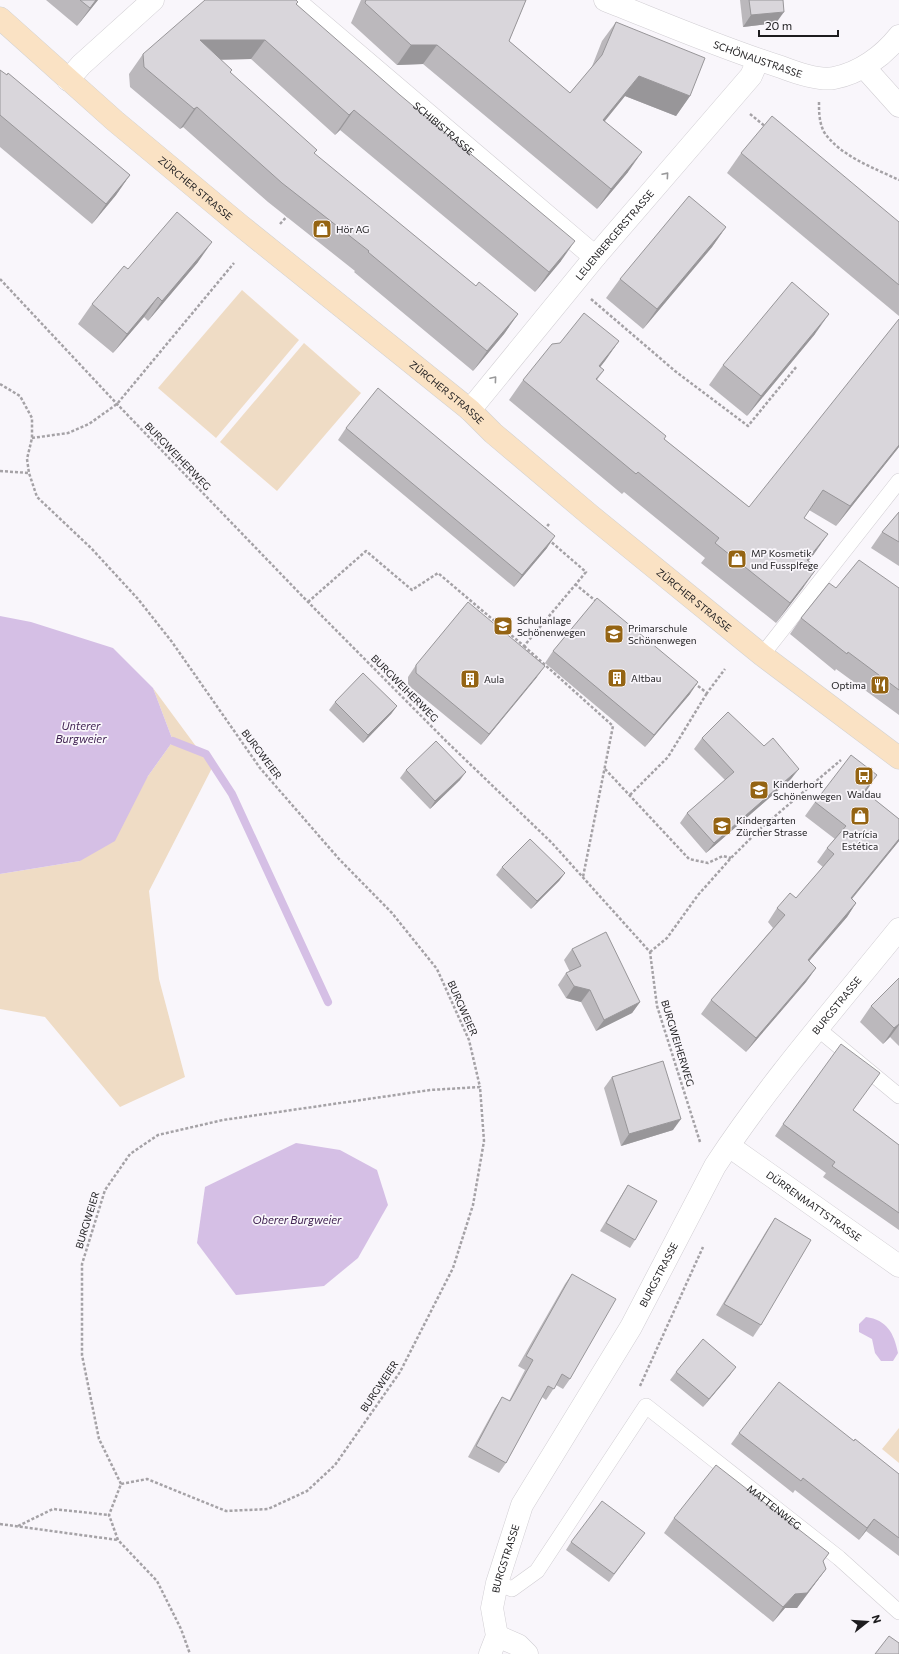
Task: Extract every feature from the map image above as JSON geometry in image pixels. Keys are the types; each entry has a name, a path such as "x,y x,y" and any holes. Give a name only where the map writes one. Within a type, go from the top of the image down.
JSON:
{"main road":[{"name":"ZÜRCHER STRASSE","path":"0,18 68,80 240,225 470,410 493,433 536,470 762,655 899,758"}],"street":[{"path":"68,80 81,65 153,0"},
{"name":"SCHIBISTRASSE","path":"293,0 595,257"},
{"name":"SCHÖNAUSTRASSE","path":"605,0 758,60 800,73 834,79 864,67 882,54 899,36"},
{"name":"LEUENBERGERSTRASSE","path":"470,410 595,257 751,76 758,60"},
{"path":"864,67 899,106"},
{"name":"BURGSTRASSE","path":"493,1645 492,1608 497,1584 522,1505 631,1327 715,1166 777,1078 899,929"},
{"name":"DÜRRENMATTSTRASSE","path":"729,1146 899,1266"},
{"path":"493,1645 518,1646 527,1654"}],"lane":[{"path":"762,655 899,481"},
{"path":"818,1029 899,1096"},
{"path":"497,1584 512,1589 537,1571 646,1406"},
{"name":"MATTENWEG","path":"646,1406 839,1558 899,1612"}],"path":[{"path":"732,98 767,128"},
{"path":"819,99 819,119 824,132 837,145 857,159 899,180"},
{"path":"280,224 290,213"},
{"path":"32,438 68,433 89,424 117,404 234,263"},
{"name":"BURGWEIHERWEG","path":"0,279 117,404 308,602 446,741 552,843 650,952 657,1006 701,1145"},
{"path":"574,284 675,371 748,426 797,366"},
{"name":"BURGWEIER","path":"0,384 20,396 32,418 32,438 27,459 29,473 37,497 101,559 138,599 172,642 260,768 339,859 392,913 437,969 469,1040 480,1087 484,1140 473,1205 453,1268 400,1372 335,1465 307,1491 268,1509 226,1511 148,1479 121,1484 99,1438 82,1355 82,1264 105,1190 130,1154 158,1135 223,1120 422,1091 480,1087"},
{"path":"0,471 29,473"},
{"path":"541,533 549,524"},
{"path":"524,646 586,572 547,538"},
{"path":"308,602 366,551 412,590 438,573 524,646 613,726 583,877"},
{"path":"576,584 599,604"},
{"path":"630,795 668,757 707,693 725,669"},
{"path":"689,678 707,693"},
{"path":"650,952 667,938 698,895 731,858 761,828 841,760"},
{"path":"605,768 689,859 708,863 723,856 731,858"},
{"path":"646,1406 639,1387 704,1244"},
{"path":"121,1484 109,1515 118,1540 157,1581 181,1629 190,1654"},
{"path":"18,1526 53,1509 109,1515"},
{"path":"0,1524 118,1540"}],"shaded area":[{"path":"242,290 299,340 216,438 158,388"},
{"path":"304,343 361,393 277,491 220,442"},
{"path":"153,688 212,768 149,891 159,979 185,1077 120,1107 45,1017 0,1009 0,874 80,861 148,776 173,741"},
{"path":"899,1428 899,1463 882,1449"}],"water":[{"name":"Unterer Burgweier","path":"0,616 31,622 113,648 153,688 173,741 148,776 115,841 80,861 0,874"},
{"name":"Oberer Burgweier","path":"296,1143 340,1150 377,1170 388,1205 358,1258 324,1286 236,1295 197,1243 205,1187"},
{"path":"866,1317 884,1324 892,1334 898,1353 893,1361 881,1361 875,1353 872,1339 859,1332 859,1324"}],"building":[{"path":"80,0 96,0 90,8"},
{"path":"205,0 296,0 298,2 296,4 400,95 575,241 549,272 354,110 349,115 265,40 200,40 232,70 230,72 317,150 314,153 476,286 479,282 518,314 487,351 368,252 369,251 282,183 197,107 194,109 144,67 143,54"},
{"path":"366,0 526,0 509,41 570,93 602,55 616,22 705,58 690,96 639,76 603,120 642,152 611,189 437,45 411,45 365,3"},
{"path":"749,0 783,0 784,12 751,15"},
{"path":"0,70 7,75 8,73 130,175 106,204 0,115"},
{"path":"772,116 899,222 899,285 741,153"},
{"path":"689,196 726,227 657,309 620,279"},
{"path":"177,212 212,242 162,301 158,297 127,334 92,304 124,266 128,269"},
{"path":"792,282 829,314 761,396 723,365"},
{"path":"584,313 619,341 599,366 604,370 596,379 666,436 664,439 749,507 899,319 899,445 850,506 823,490 804,518 828,534 807,560 817,568 790,603 715,543 719,538 638,472 636,474 523,380 552,344 560,343"},
{"path":"378,388 555,536 522,575 346,428"},
{"path":"899,512 899,542 882,532"},
{"path":"859,560 899,588 899,690 848,652 847,654 801,618 829,583 836,588"},
{"name":"Altbau","path":"597,598 698,682 654,735 553,651"},
{"name":"Aula","path":"468,602 545,666 489,734 416,673 416,665"},
{"path":"363,673 397,706 368,735 335,702"},
{"path":"728,712 764,746 773,738 799,769 714,843 687,813 734,772 702,738"},
{"path":"436,741 466,772 435,801 406,770"},
{"path":"851,755 877,775 864,791 899,819 899,839 851,898 856,903 808,960 816,968 756,1038 711,1000 785,915 777,908 790,893 796,898 834,854 827,848 846,826 815,802"},
{"path":"530,839 565,873 537,901 502,867"},
{"path":"606,932 640,1002 604,1020 590,990 574,986 566,973 581,966 572,949"},
{"path":"899,978 899,1024 894,1028 871,1006"},
{"path":"841,1044 880,1073 853,1110 899,1145 899,1213 832,1166 835,1162 783,1124"},
{"path":"663,1061 681,1119 629,1134 612,1077"},
{"path":"628,1185 657,1201 635,1240 606,1223"},
{"path":"775,1218 811,1240 761,1325 724,1304"},
{"path":"572,1274 616,1299 570,1379 562,1374 554,1389 548,1386 506,1463 476,1446 502,1397 510,1401 533,1360 526,1356"},
{"path":"703,1339 736,1367 709,1399 676,1372"},
{"path":"779,1382 899,1474 899,1538 874,1519 867,1528 803,1478 801,1481 739,1433"},
{"path":"716,1465 829,1553 823,1561 826,1569 807,1593 795,1594 783,1607 674,1518"},
{"path":"602,1501 645,1533 614,1574 571,1542"},
{"path":"889,1636 899,1643 899,1654 875,1654"}],"waterway":[{"path":"173,741 206,754 232,794 328,1002"}],"place":[{"name":"Hör AG","path":"322,229"},
{"name":"MP Kosmetik und Fussplfege","path":"737,559"},
{"name":"Schulanlage Schönenwegen","path":"503,626"},
{"name":"Primarschule Schönenwegen","path":"614,634"},
{"name":"Altbau","path":"617,678"},
{"name":"Aula","path":"470,679"},
{"name":"Optima","path":"880,685"},
{"name":"Waldau","path":"864,776"},
{"name":"Kinderhort Schönenwegen","path":"759,790"},
{"name":"Patrícia Estética","path":"860,816"},
{"name":"Kindergarten Zürcher Strasse","path":"722,826"}]}
